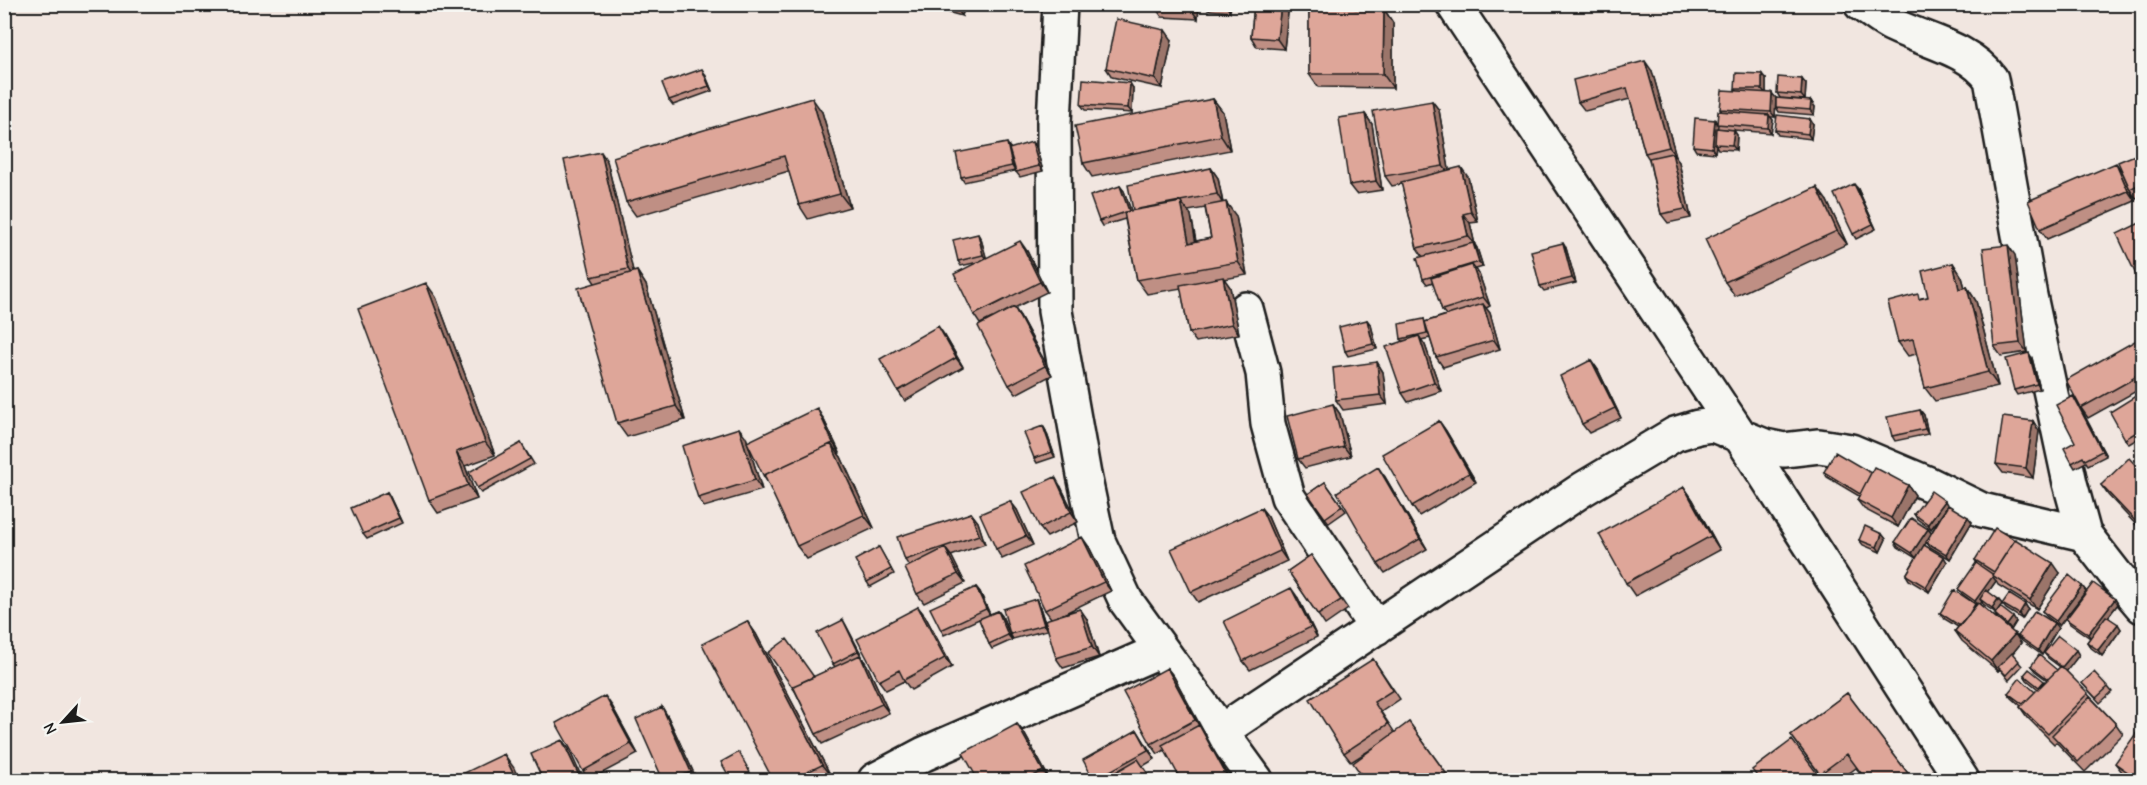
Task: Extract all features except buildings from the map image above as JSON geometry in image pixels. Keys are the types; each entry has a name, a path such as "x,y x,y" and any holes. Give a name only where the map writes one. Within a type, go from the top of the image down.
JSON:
{"street":[{"path":"1060,4 1054,122 1055,311 1098,541 1126,601 1256,780"},
{"path":"1453,4 1739,434 1962,780"},
{"path":"1861,4 1891,24 1982,66 1991,79 2030,296 2070,483 2084,534 2142,606"},
{"path":"1246,309 1263,373 1268,424 1288,497 1376,628"},
{"path":"1220,732 1583,489 1675,434 1698,427 1713,425 1765,446 1784,450 1819,446 1851,451 1929,484 1982,510 2084,534"},
{"path":"875,780 930,767 1161,650"}]}
